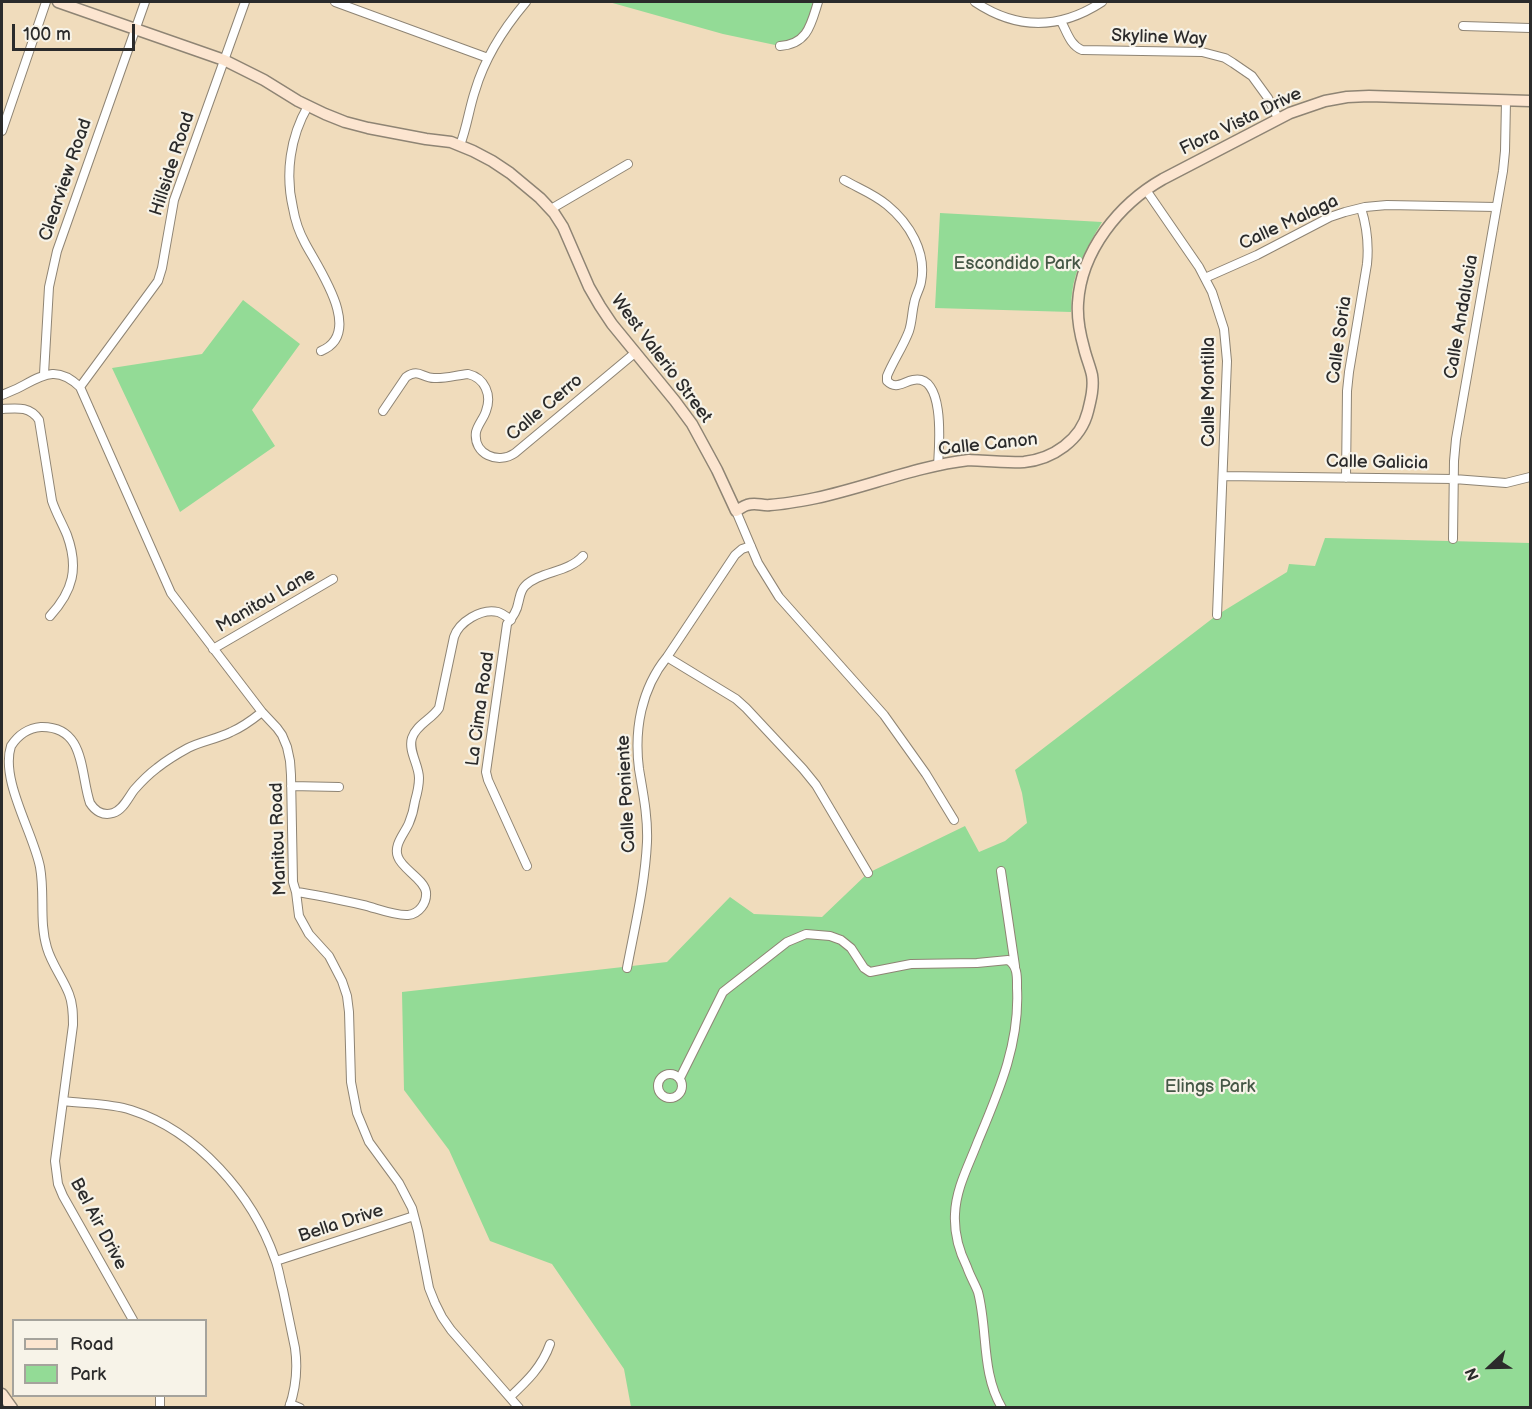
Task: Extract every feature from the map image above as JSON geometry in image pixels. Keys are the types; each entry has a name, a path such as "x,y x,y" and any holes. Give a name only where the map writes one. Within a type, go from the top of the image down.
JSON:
{"street":[{"path":"2,131 46,2"},
{"name":"West Valerio Street","path":"58,2 224,60 308,106 345,122 460,145 492,161 540,198 563,227 589,287 612,324 692,424 737,510 750,546 763,572 779,597 884,715 926,774 954,820"},
{"name":"Clearview Road","path":"44,374 49,287 57,251 144,2"},
{"name":"Hillside Road","path":"80,387 158,281 174,200 245,2"},
{"path":"335,2 488,58"},
{"path":"460,145 475,90 488,58 505,28 526,2"},
{"path":"780,46 795,43 803,37 811,24 818,2"},
{"path":"975,2 1001,16 1025,23 1039,24 1061,21 1102,2"},
{"name":"Skyline Way","path":"1061,21 1074,45 1082,50 1202,52 1225,58 1252,76 1278,118"},
{"path":"1463,26 1530,28"},
{"name":"Flora Vista Drive","path":"1100,239 1120,212 1146,190 1278,118 1300,109 1325,101 1369,96 1530,101"},
{"name":"Calle Andalucia","path":"1453,539 1456,439 1505,151 1506,101"},
{"path":"308,106 295,136 290,156 289,177 296,223 328,286 339,318 336,337 330,346 321,351"},
{"path":"551,209 628,164"},
{"path":"844,180 876,196 898,215 912,232 917,246 921,260 921,282 914,302 910,328 886,376 887,381 895,386 916,379 931,387 938,412 938,466"},
{"name":"Calle Montilla","path":"1146,190 1205,278 1219,310 1227,348 1217,615"},
{"name":"Calle Malaga","path":"1205,278 1257,255 1330,217 1361,208 1387,205 1496,207"},
{"name":"Calle Soria","path":"1346,478 1347,391 1368,251 1361,208"},
{"name":"Calle Canon","path":"737,510 745,505 756,503 766,506 816,498 969,460 1022,462 1035,460 1047,457 1062,448 1082,427 1092,386 1092,374 1080,329 1078,299 1085,270 1100,239"},
{"name":"Calle Cerro","path":"383,411 406,376 410,374 418,373 434,378 473,375 483,382 488,396 486,412 477,430 476,440 483,452 492,458 506,458 515,453 636,352"},
{"path":"2,395 44,374 64,376 80,387"},
{"name":"Manitou Road","path":"80,387 171,592 213,650 281,733 290,761 293,882 296,906 303,926 329,956 347,996 351,1082 357,1113 369,1142 406,1195 414,1216 429,1288 442,1317 519,1407"},
{"path":"2,409 26,409 34,413 39,420 52,501 71,550 72,581 63,600 50,616"},
{"name":"Calle Galicia","path":"1223,476 1454,479 1506,483 1530,477"},
{"name":"Calle Poniente","path":"627,968 645,868 647,840 645,798 637,748 640,717 645,697 658,668 735,555 750,546"},
{"name":"La Cima Road","path":"527,866 486,772 507,624 518,605 521,591 528,584 572,565 583,556"},
{"name":"Manitou Lane","path":"213,650 333,579"},
{"name":"La Cima Road","path":"296,892 328,896 398,914 411,914 421,907 425,900 424,887 399,859 396,850 411,817 419,782 411,740 418,728 432,717 438,708 454,637 458,629 475,616 489,611 498,612 511,620"},
{"path":"667,657 736,699 803,769 816,785 868,873"},
{"name":"Bel Air Drive","path":"132,1319 58,1184 55,1161 73,1010 70,996 47,949 43,925 40,866 10,794 6,769 8,752 22,734 37,728 52,728 67,735 77,747 80,755 90,803 96,811 111,814 120,810 156,768 189,748 241,728 262,712"},
{"path":"291,786 339,787"},
{"path":"1001,871 1018,997 1013,1046 999,1093 961,1182 955,1227 959,1248 979,1300 989,1374 1002,1407"},
{"path":"680,1078 723,992 787,942 806,934 830,936 841,940 851,948 864,968 870,972 911,964 1008,960 1015,966"},
{"path":"63,1101 129,1109 166,1126 206,1155 248,1203 276,1261 296,1355 296,1378 290,1406 300,1407"},
{"name":"Bella Drive","path":"276,1261 414,1216"},
{"path":"510,1397 535,1373 550,1344"},
{"path":"2,1394 12,1407"}],"green space":[{"path":"609,2 818,2 803,37 780,46 723,34"},
{"name":"Escondido Park","path":"940,213 1102,222 1079,265 1072,293 1071,312 935,308"},
{"path":"243,300 300,344 252,410 275,446 180,512 112,368 202,354"},
{"name":"Elings Park","path":"1325,538 1530,543 1530,1407 631,1407 624,1369 552,1264 490,1241 449,1150 404,1090 402,992 667,962 730,897 754,914 822,917 868,873 965,826 979,852 1005,841 1027,823 1015,770 1217,615 1287,572 1289,564 1315,566"}]}
